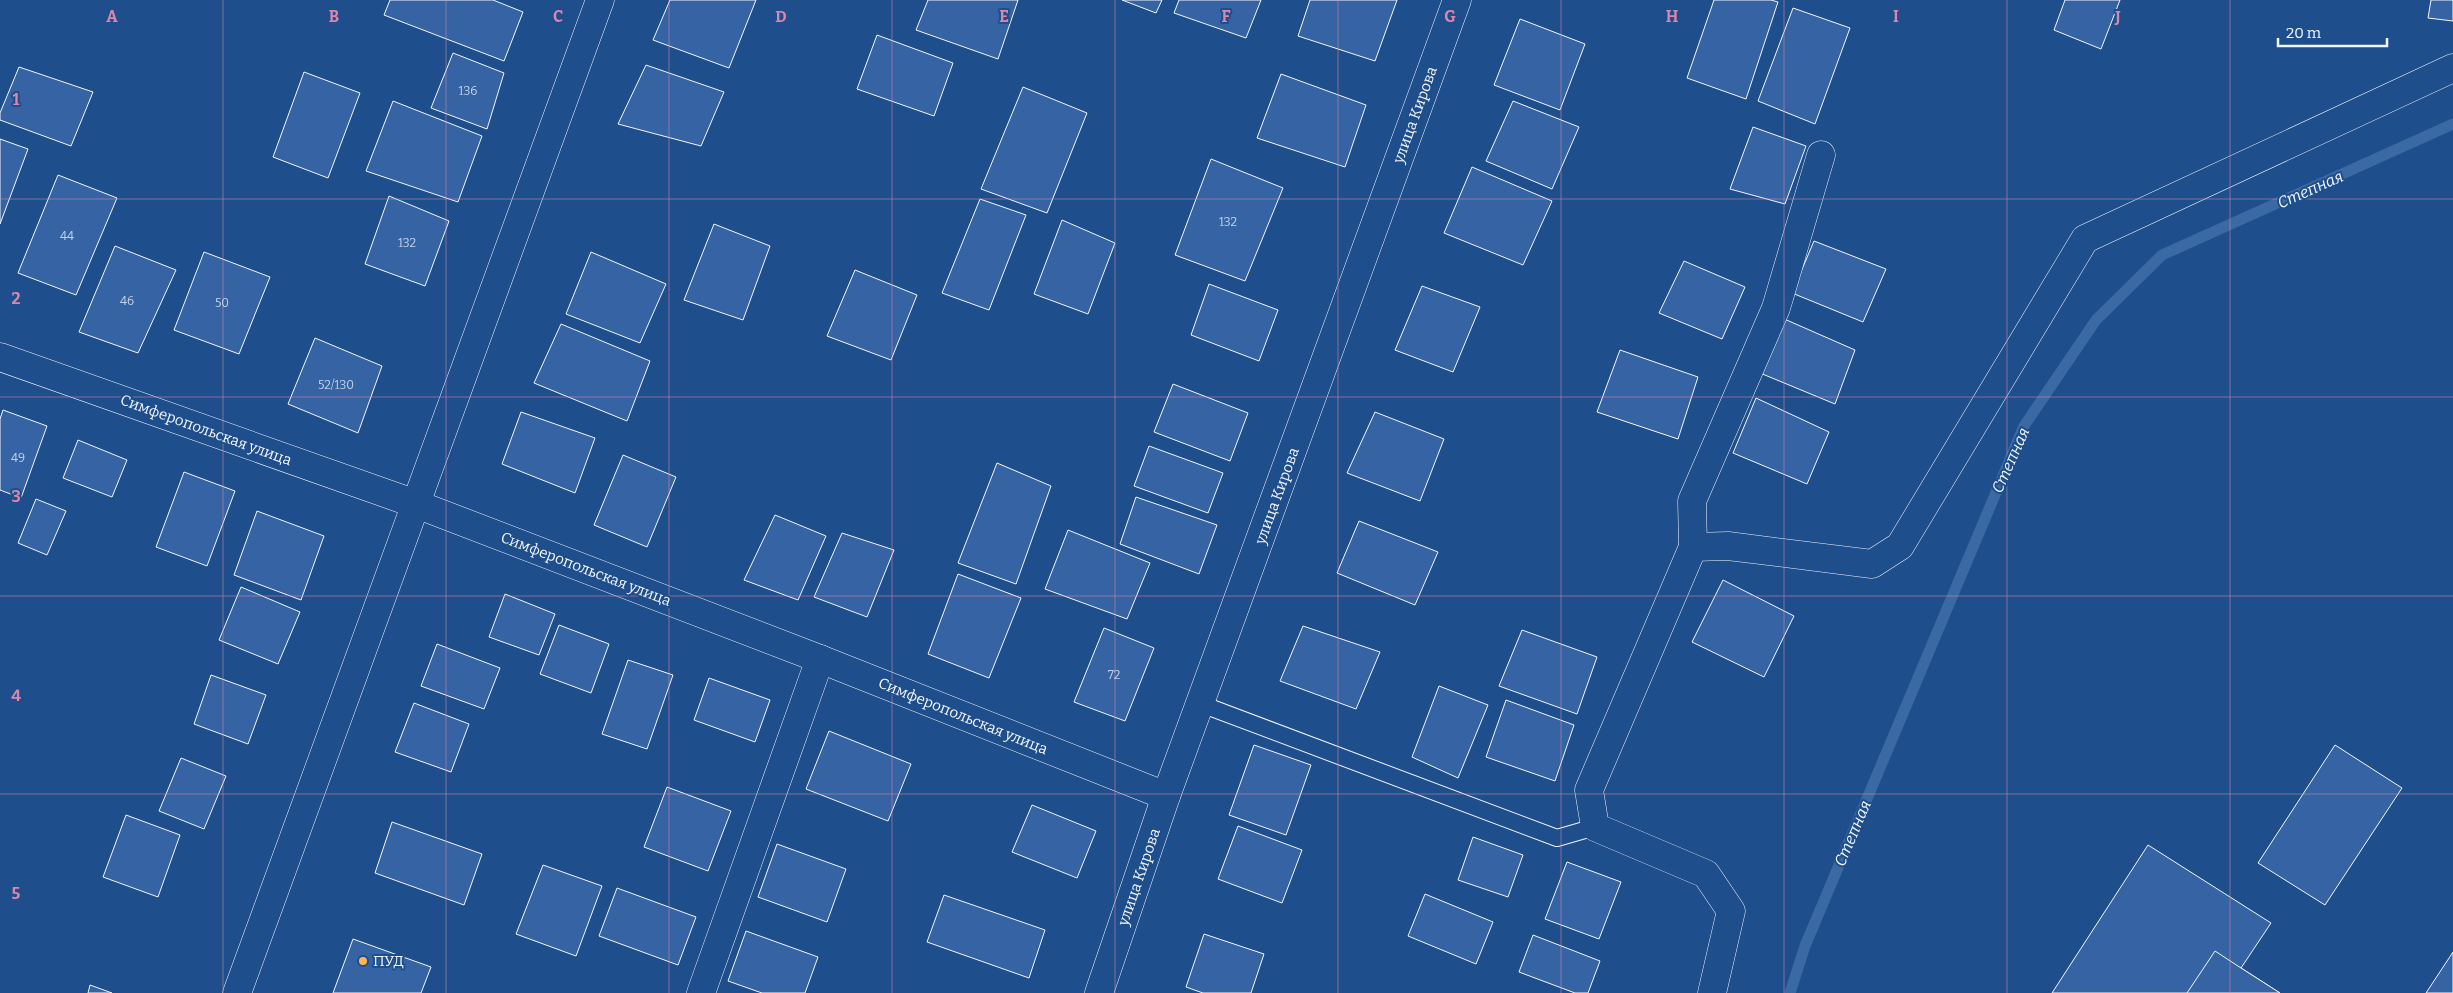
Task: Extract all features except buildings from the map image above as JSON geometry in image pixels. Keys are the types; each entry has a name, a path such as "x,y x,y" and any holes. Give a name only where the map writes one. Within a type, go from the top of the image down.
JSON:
{"street":[{"path":"237,993 600,0"},
{"name":"улица Кирова","path":"1099,993 1166,796 1457,0"},
{"path":"1693,547 1728,546 1872,564 1900,546 2085,240 2453,68"},
{"path":"1712,993 1731,911 1706,874 1595,827 1589,790 1693,547 1692,501 1776,308 1822,155"},
{"name":"Симферопольская улица","path":"0,357 416,504 820,659 1166,796"},
{"path":"701,993 820,659"}],"lane":[{"path":"1201,704 1557,838 1595,827"}],"waterway":[{"name":"Степная","path":"1790,993 1805,946 2024,426 2096,320 2162,255 2453,124"}],"place":[{"name":"ПУД","path":"363,961"}]}
